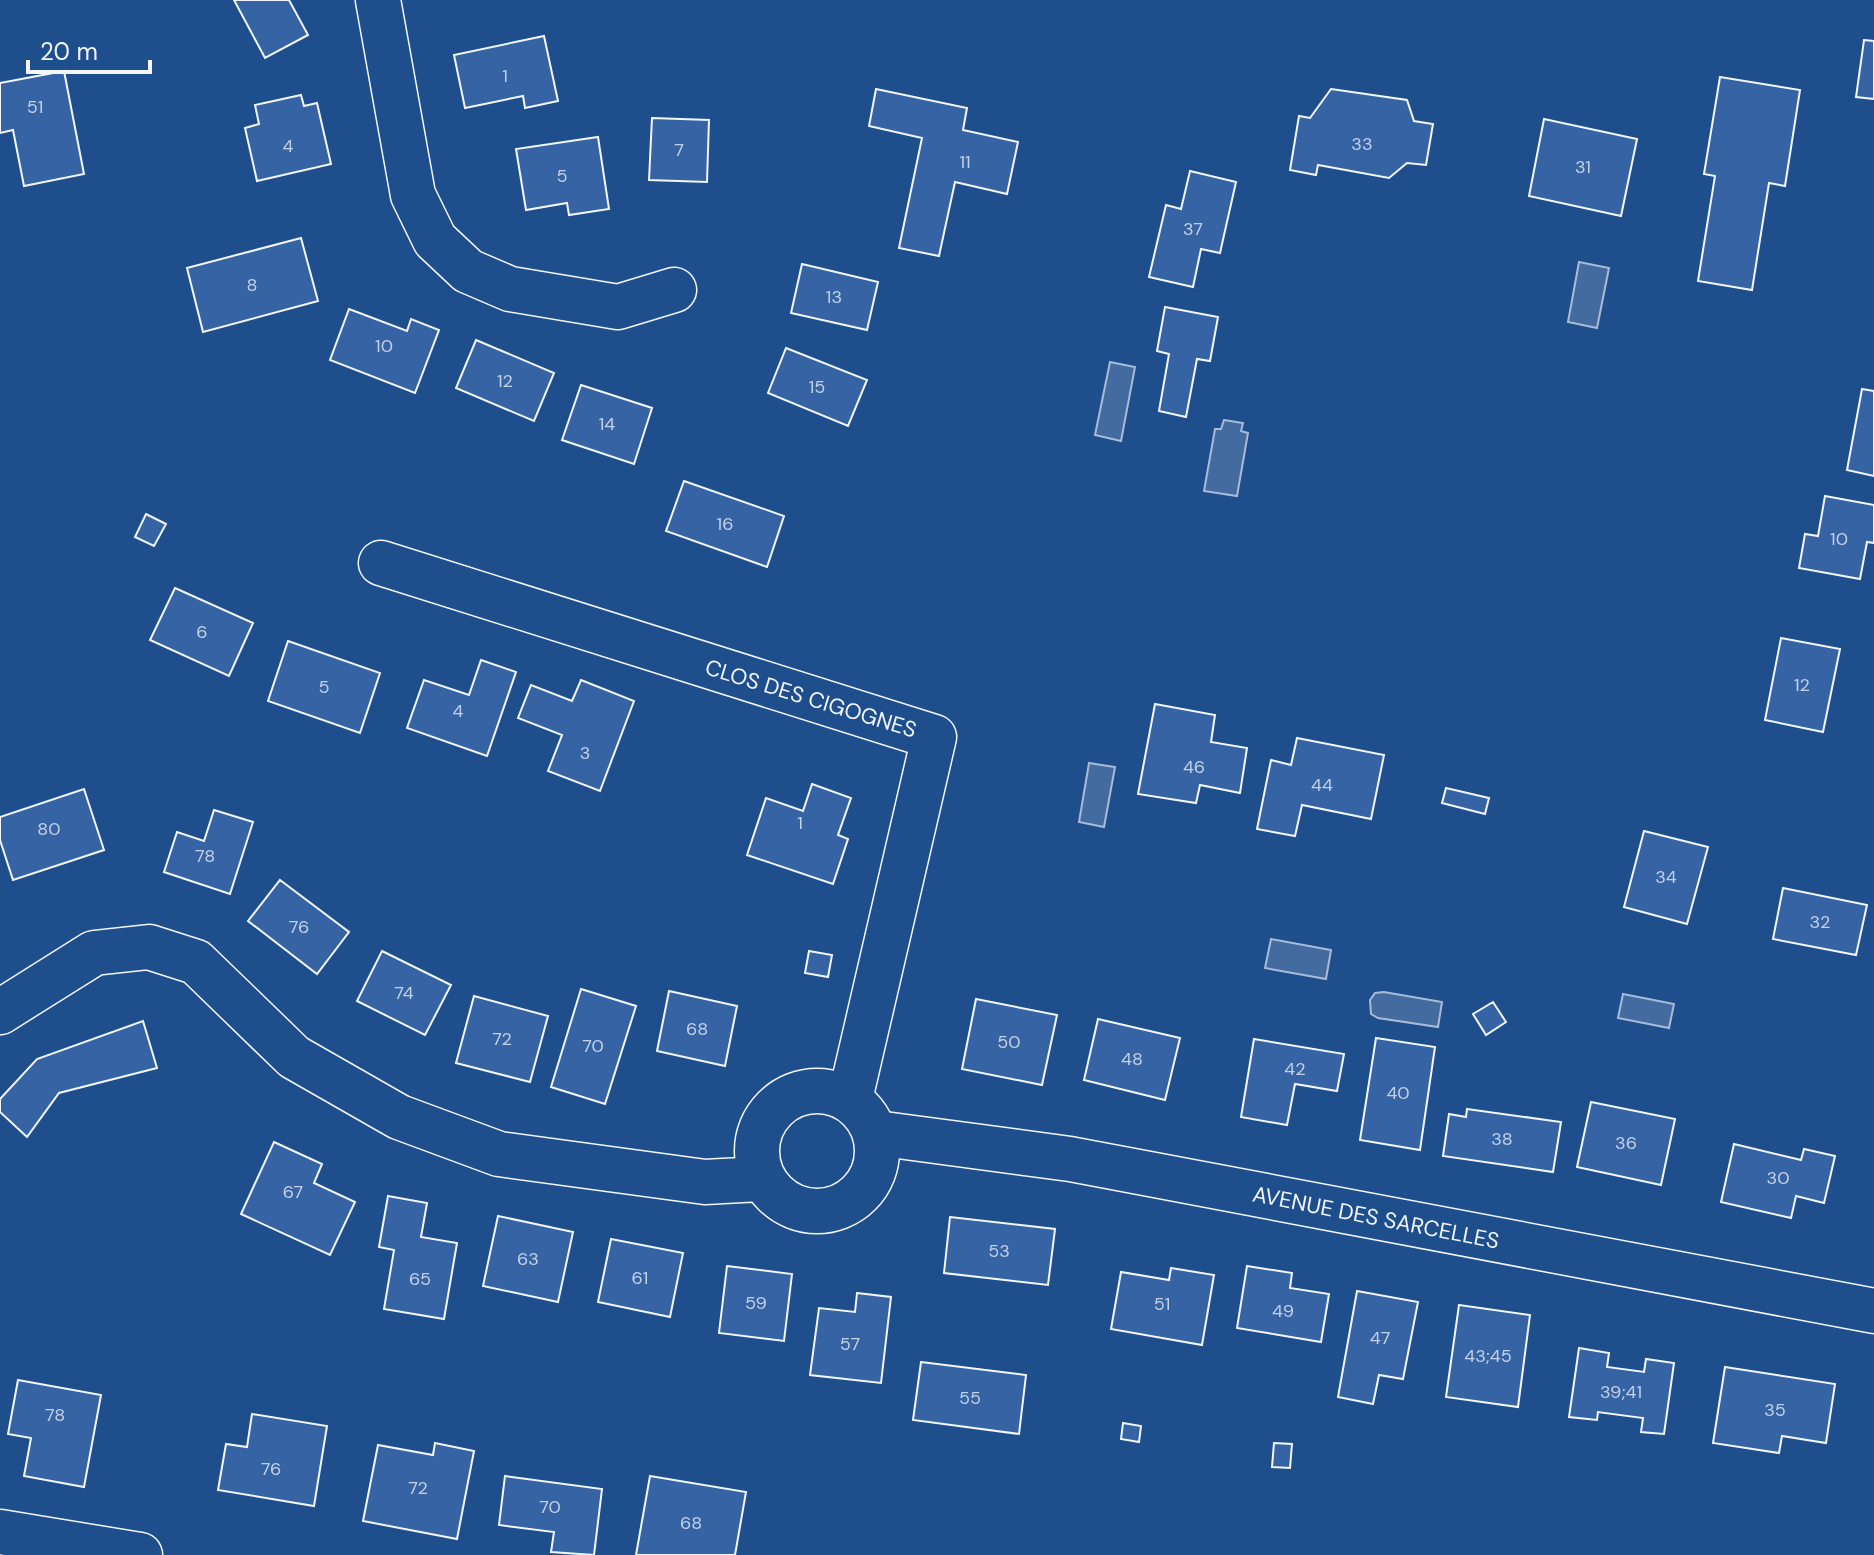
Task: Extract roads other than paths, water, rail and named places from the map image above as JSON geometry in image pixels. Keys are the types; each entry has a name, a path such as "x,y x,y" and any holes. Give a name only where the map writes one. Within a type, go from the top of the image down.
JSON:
{"street":[{"path":"378,0 413,195 435,240 468,271 510,289 618,307 674,290"},
{"name":"CLOS DES CIGOGNES","path":"381,563 934,737 850,1099"},
{"path":"0,1012 94,953 149,947 196,962 294,1057 413,1122 499,1154 705,1182 760,1179"},
{"path":"816,1089 850,1099 876,1133 873,1177 851,1203 816,1214 778,1200 760,1179 755,1140 784,1098 816,1089"},
{"name":"AVENUE DES SARCELLES","path":"876,1133 1070,1159 1874,1311"},
{"path":"0,1532 140,1555"}],"water":[{"path":"1579,262 1609,268 1597,328 1568,322"},
{"path":"1110,362 1135,367 1121,441 1095,435"},
{"path":"1224,420 1243,423 1241,431 1248,433 1237,496 1204,491 1215,429 1221,429"},
{"path":"1089,763 1115,767 1104,827 1079,822"},
{"path":"1271,939 1331,950 1326,979 1265,968"},
{"path":"1375,993 1442,1002 1438,1027 1378,1018 1371,1014 1370,1000"},
{"path":"1623,994 1674,1004 1669,1028 1618,1018"}]}
